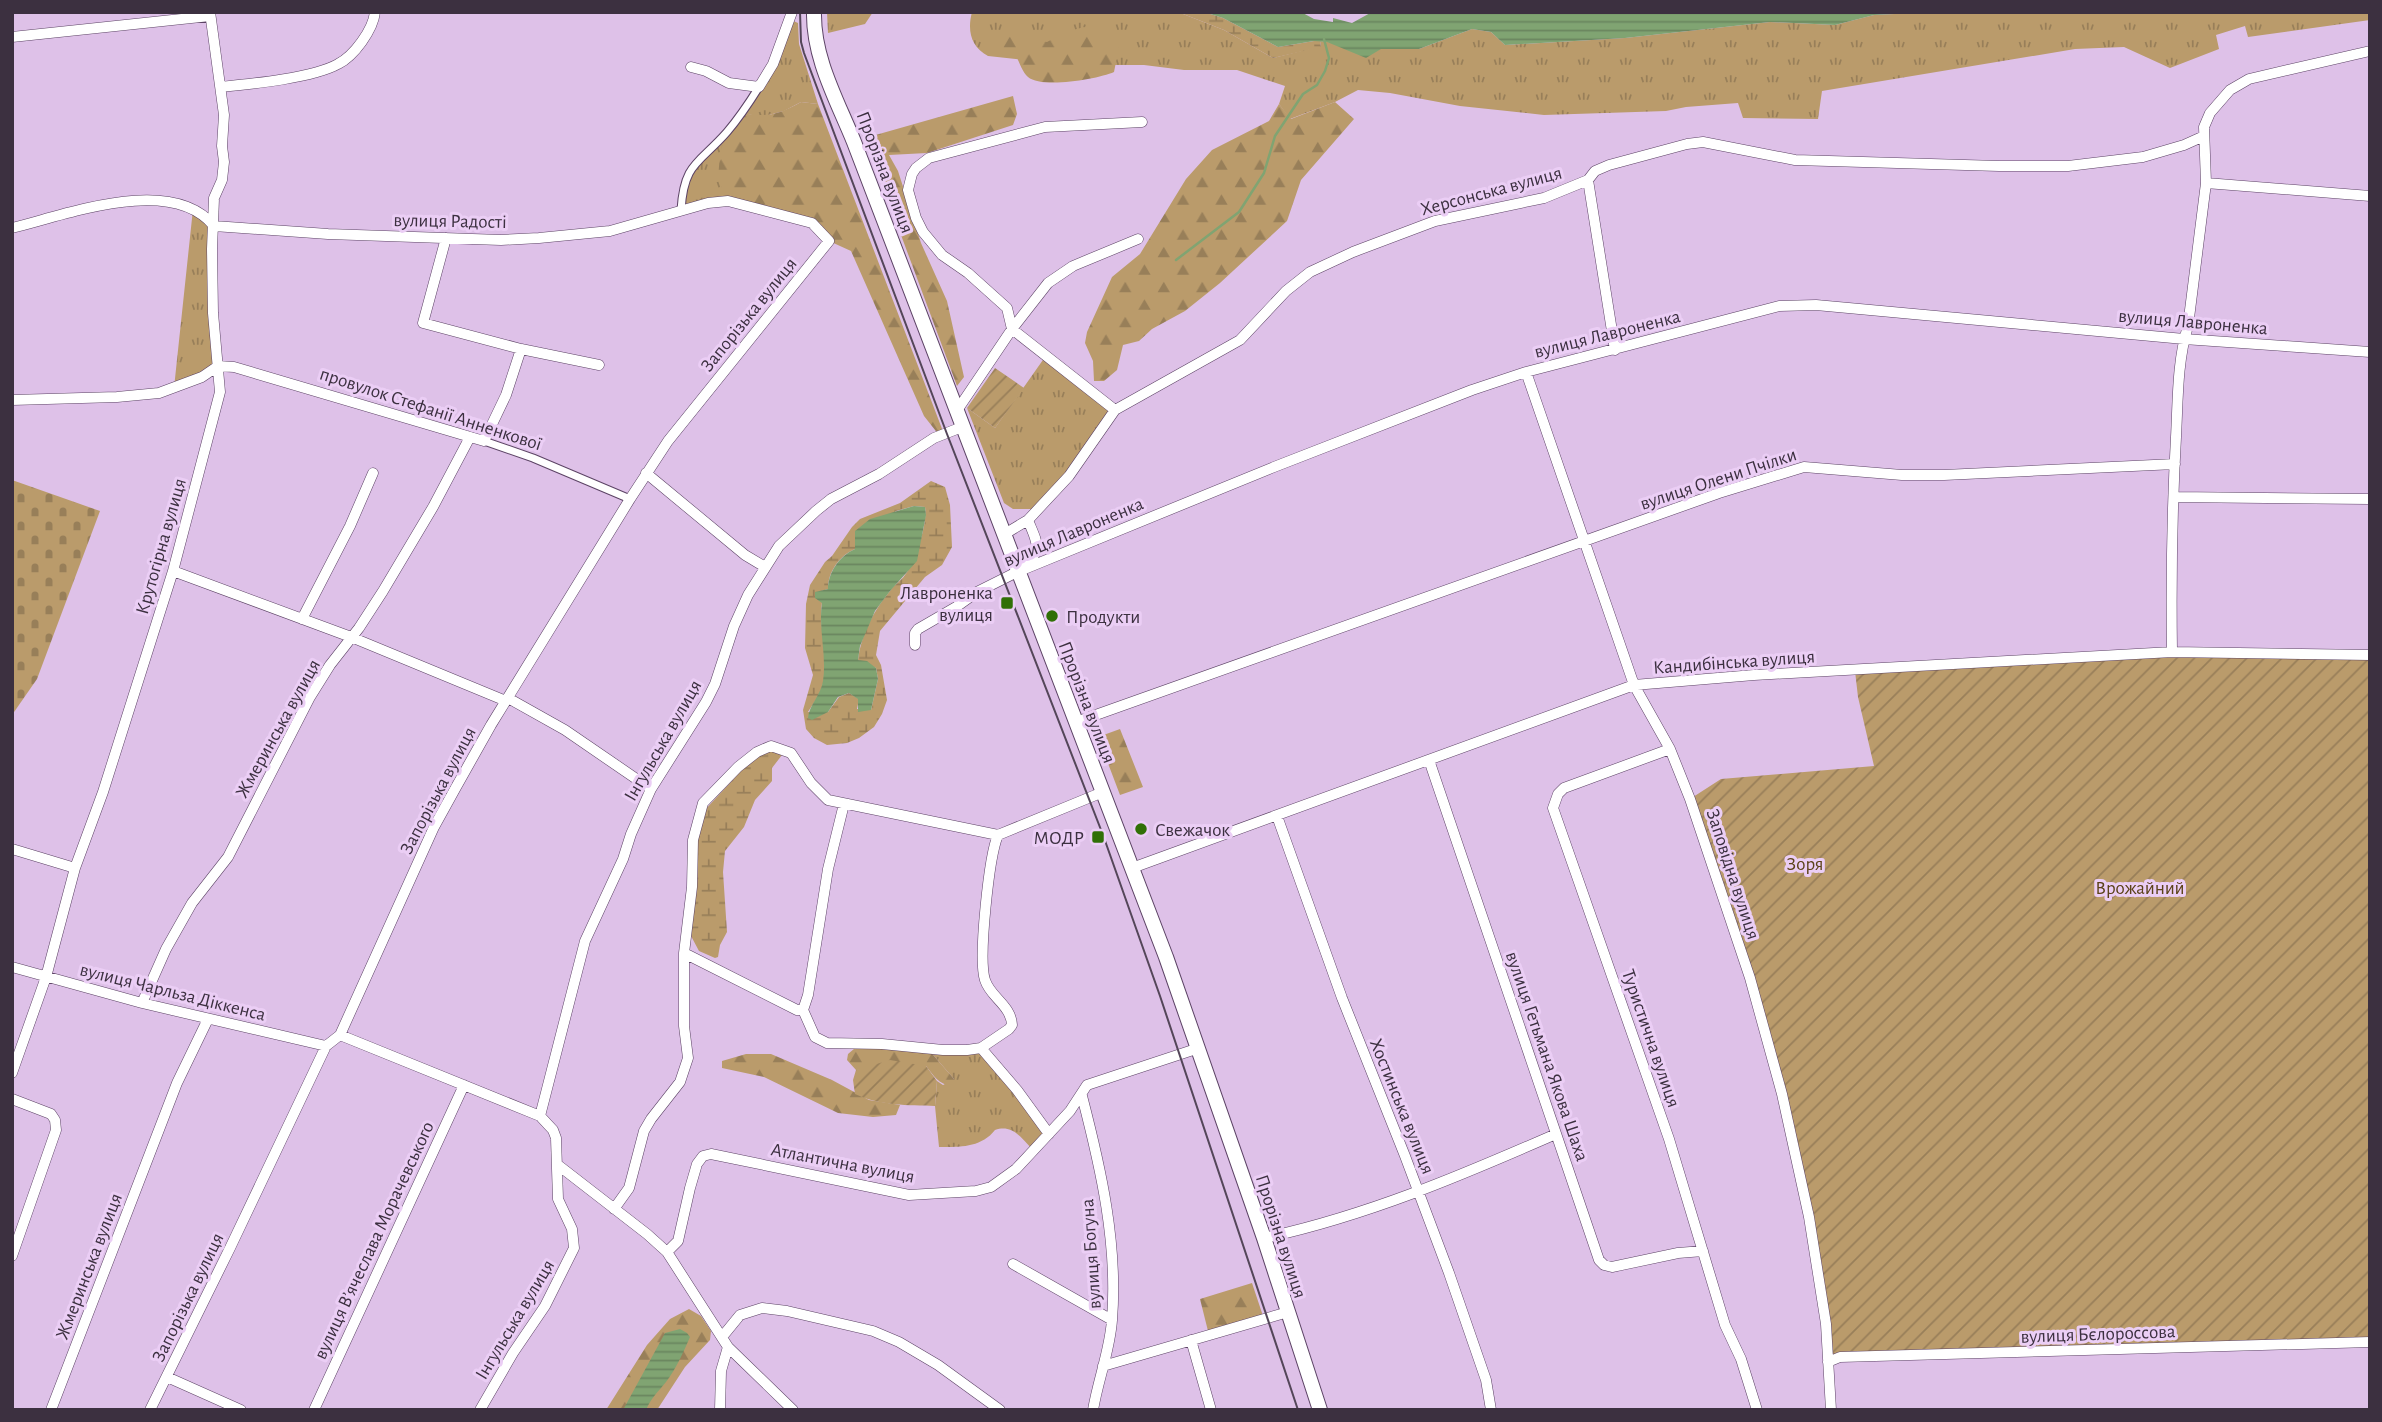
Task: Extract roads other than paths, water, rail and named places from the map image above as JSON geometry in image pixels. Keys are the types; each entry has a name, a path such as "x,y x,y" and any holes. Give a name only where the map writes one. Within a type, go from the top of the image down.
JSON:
{"main road":[{"name":"Прорізна вулиця","path":"814,12 814,28 821,61 1199,1048 1320,1410"}],"street":[{"path":"221,88 321,71 339,64 367,32 375,12"},
{"path":"681,210 686,180 693,165 731,127 759,87 773,64 792,12"},
{"path":"12,37 210,14"},
{"name":"Крутогірна вулиця","path":"12,1073 46,977 75,868 103,792 173,571 216,412 221,385 212,293 215,198 222,180 224,162 224,115 210,14"},
{"path":"2172,652 2171,569 2180,373 2206,183 2204,131 2210,113 2217,103 2230,90 2249,79 2370,51"},
{"path":"691,66 730,83 759,87"},
{"path":"1115,410 1012,329 1007,308 968,273 942,255 923,232 908,190 912,174 922,163 936,156 1045,127 1142,122"},
{"name":"Херсонська вулиця","path":"1003,535 1028,520 1069,476 1115,410 1240,340 1286,291 1310,272 1329,261 1435,221 1544,198 1588,180 1595,171 1609,165 1703,142 1795,160 2068,166 2143,157 2184,145 2204,131"},
{"path":"1588,180 1615,350"},
{"path":"2206,183 2370,196"},
{"path":"12,228 92,207 141,201 193,209 206,216 214,226"},
{"name":"вулиця Радості","path":"214,226 328,234 501,240 610,231 708,203 732,202 812,223 823,234"},
{"name":"Запорізька вулиця","path":"150,1410 326,1046 340,1034 434,827 475,752 646,473 668,441 830,241 823,234"},
{"path":"446,238 423,323 521,349 599,365"},
{"path":"956,412 1036,296 1058,275 1138,239"},
{"name":"вулиця Лавроненка","path":"915,645 915,633 918,629 977,592 1017,572 1300,457 1472,390 1526,372 1761,310 1794,305 2184,339 2370,352"},
{"path":"484,441 506,395 521,349"},
{"path":"12,400 159,393 202,377 218,366"},
{"name":"провулок Стефанії Анненкової","path":"218,366 234,367 484,441 533,457 630,499"},
{"name":"Заповідна вулиця","path":"1526,372 1634,685 1670,749 1690,799 1750,978 1782,1094 1820,1276 1831,1410"},
{"name":"Інгульська вулиця","path":"480,1410 513,1353 545,1306 574,1248 571,1224 558,1199 556,1138 553,1130 540,1116 585,941 623,859 651,789 706,702 715,684 740,611 779,546 831,499 879,474 934,438 962,427"},
{"name":"Жмеринська вулиця","path":"142,1003 180,923 228,857 310,697 397,567 470,437"},
{"name":"вулиця Олени Пчілки","path":"1076,722 1584,540 1730,489 1804,467 1944,475 2175,464"},
{"path":"302,619 351,526 373,473"},
{"path":"646,473 745,555 765,567"},
{"path":"2174,497 2370,499"},
{"path":"1017,572 1036,554 1038,545 1028,520"},
{"path":"173,571 507,699 565,730 651,789"},
{"name":"Кандибінська вулиця","path":"1132,868 1634,685 1754,675 2172,652 2370,655"},
{"path":"614,1209 629,1188 644,1131 680,1082 686,1068 688,1058 684,1026 684,953 692,887 693,840 707,797 738,767 757,752 776,746 791,753 828,800 998,835 1103,792"},
{"name":"Туристична вулиця","path":"1670,749 1564,788 1558,793 1553,808 1669,1139 1725,1325 1741,1359 1757,1410"},
{"name":"вулиця Гетьмана Якова Шаха","path":"1429,760 1599,1260 1612,1267 1678,1253 1703,1251"},
{"path":"803,1010 807,1004 828,869 844,804"},
{"name":"Хостинська вулиця","path":"1278,816 1342,998 1419,1193 1486,1380 1491,1410"},
{"path":"803,1010 815,1037 821,1041 943,1050 981,1048 1009,1029 1012,1021 1009,1012 988,988 982,963 986,902 998,835"},
{"path":"12,849 75,868"},
{"path":"684,953 797,1010 803,1010"},
{"name":"вулиця Чарльза Діккенса","path":"12,967 142,1003 326,1046"},
{"name":"Жмеринська вулиця","path":"51,1410 177,1083 208,1019"},
{"path":"340,1034 540,1116"},
{"path":"981,1048 1017,1090 1049,1134"},
{"name":"Атлантична вулиця","path":"667,1252 678,1241 697,1164 703,1156 711,1154 909,1195 976,1191 991,1187 1016,1169 1082,1096 1087,1085 1199,1048"},
{"name":"вулиця В’ячеслава Морачевського","path":"314,1410 464,1085"},
{"name":"вулиця Богуна","path":"1082,1096 1103,1184 1112,1268 1112,1320 1093,1410"},
{"path":"12,1099 51,1114 55,1119 53,1141 12,1256"},
{"path":"1264,1238 1356,1214 1419,1193 1556,1134"},
{"path":"558,1165 667,1252 728,1347 793,1410"},
{"path":"1013,1264 1112,1320"},
{"path":"722,1337 740,1315 762,1308 787,1311 873,1331 899,1342 938,1365 1000,1410"},
{"path":"1103,1366 1288,1312"},
{"path":"1191,1340 1211,1410"},
{"name":"вулиця Бєлороссова","path":"1828,1362 1840,1357 2370,1342"},
{"path":"720,1410 720,1371 728,1347"},
{"path":"167,1377 241,1410"}],"waterway":[{"path":"1176,260 1239,212 1264,173 1275,136 1303,94 1317,85 1325,71 1329,58 1324,39"}],"tram line":[{"path":"800,12 804,53 947,434 1103,835 1160,996 1298,1410"}],"place":[{"name":"Лавроненка вулиця","path":"1007,603"},
{"name":"Продукти","path":"1052,616"},
{"name":"Свежачок","path":"1141,829"},
{"name":"МОДР","path":"1098,837"}],"park label":[{"name":"Зоря","path":"1805,863"},
{"name":"Врожайний","path":"2140,887"}]}
